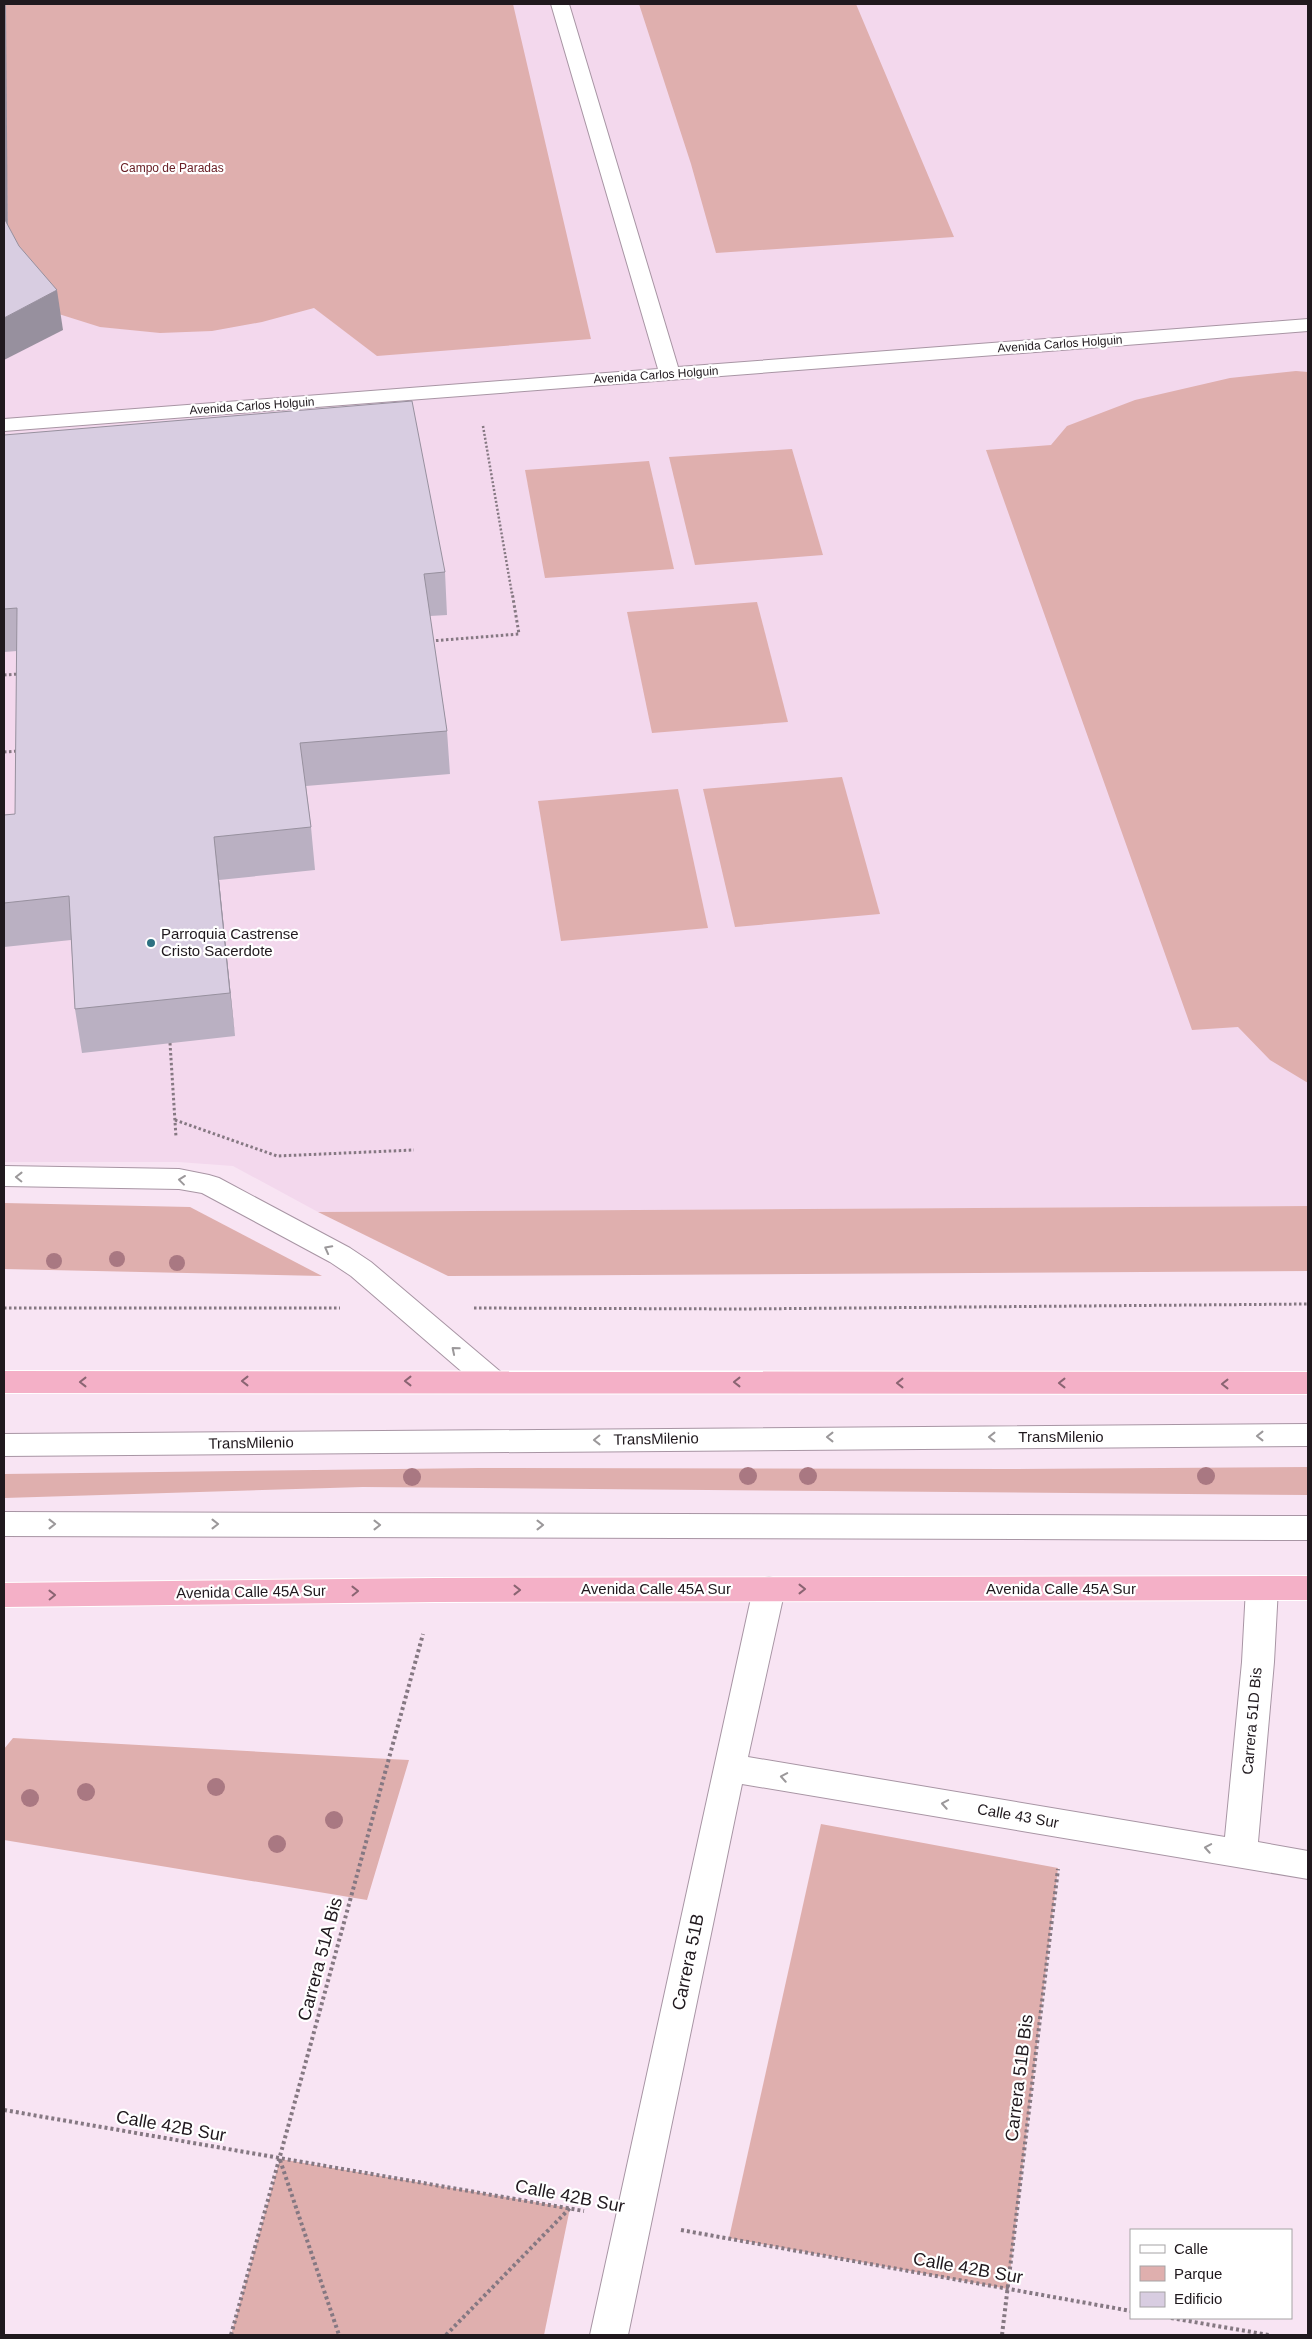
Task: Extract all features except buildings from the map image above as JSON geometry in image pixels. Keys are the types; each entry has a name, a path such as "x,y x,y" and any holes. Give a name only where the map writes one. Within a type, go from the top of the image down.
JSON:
{"highway":[{"path":"4,1382 1308,1383"},
{"name":"Avenida Calle 45A Sur","path":"4,1595 435,1590 1308,1588"}],"street":[{"path":"560,4 670,374"},
{"name":"Avenida Carlos Holguin","path":"4,425 1308,325"},
{"path":"4,1176 179,1179 208,1185 340,1255 361,1269 492,1381"},
{"name":"TransMilenio","path":"4,1446 1308,1435"},
{"path":"4,1524 1308,1528"},
{"name":"Carrera 51D Bis","path":"1240,1854 1258,1662 1262,1588"},
{"name":"Carrera 51B","path":"609,2335 729,1768 769,1589"},
{"name":"Calle 43 Sur","path":"729,1768 1308,1865"}],"path":[{"path":"422,642 519,634 477,389"},
{"path":"4,675 23,673"},
{"path":"4,752 24,750"},
{"path":"170,1043 177,1145"},
{"path":"175,1120 277,1156 414,1150"},
{"path":"4,1308 405,1307 750,1309 1308,1304"},
{"name":"Carrera 51A Bis","path":"231,2335 435,1590"},
{"name":"Carrera 51B Bis","path":"1002,2335 1064,1824"},
{"name":"Calle 42B Sur","path":"4,2110 570,2208 633,2222 1130,2311"},
{"path":"280,2159 339,2335"},
{"path":"446,2335 570,2208"},
{"path":"1177,2319 1269,2335"}],"shaded area":[{"path":"4,4 1308,4 1308,1206 318,1212 233,1166 178,1162 4,1162"}],"green space":[{"name":"Campo de Paradas","path":"5,4 513,4 591,339 377,356 314,308 262,322 212,331 160,333 100,327 46,310 8,254"},
{"path":"639,4 856,4 954,237 716,253 691,164"},
{"path":"1296,371 1308,372 1308,1083 1270,1060 1238,1027 1192,1030 986,450 1051,445 1067,426 1135,400 1230,378"},
{"path":"792,449 823,555 695,565 669,457"},
{"path":"649,461 674,569 545,578 525,470"},
{"path":"757,602 788,722 652,733 627,612"},
{"path":"842,777 880,914 735,927 703,789"},
{"path":"678,789 708,928 561,941 538,801"},
{"path":"4,1203 190,1207 322,1276 4,1269"},
{"path":"1308,1206 1308,1271 448,1276 318,1212"},
{"path":"1308,1467 1308,1495 363,1487 4,1498 4,1474 478,1468 1005,1469"},
{"path":"13,1738 409,1760 367,1900 4,1840 4,1749"},
{"path":"821,1824 1058,1868 1008,2289 729,2238"},
{"path":"280,2159 570,2208 544,2335 231,2335"}],"place":[{"name":"Parroquia Castrense Cristo Sacerdote","path":"151,943"}]}
